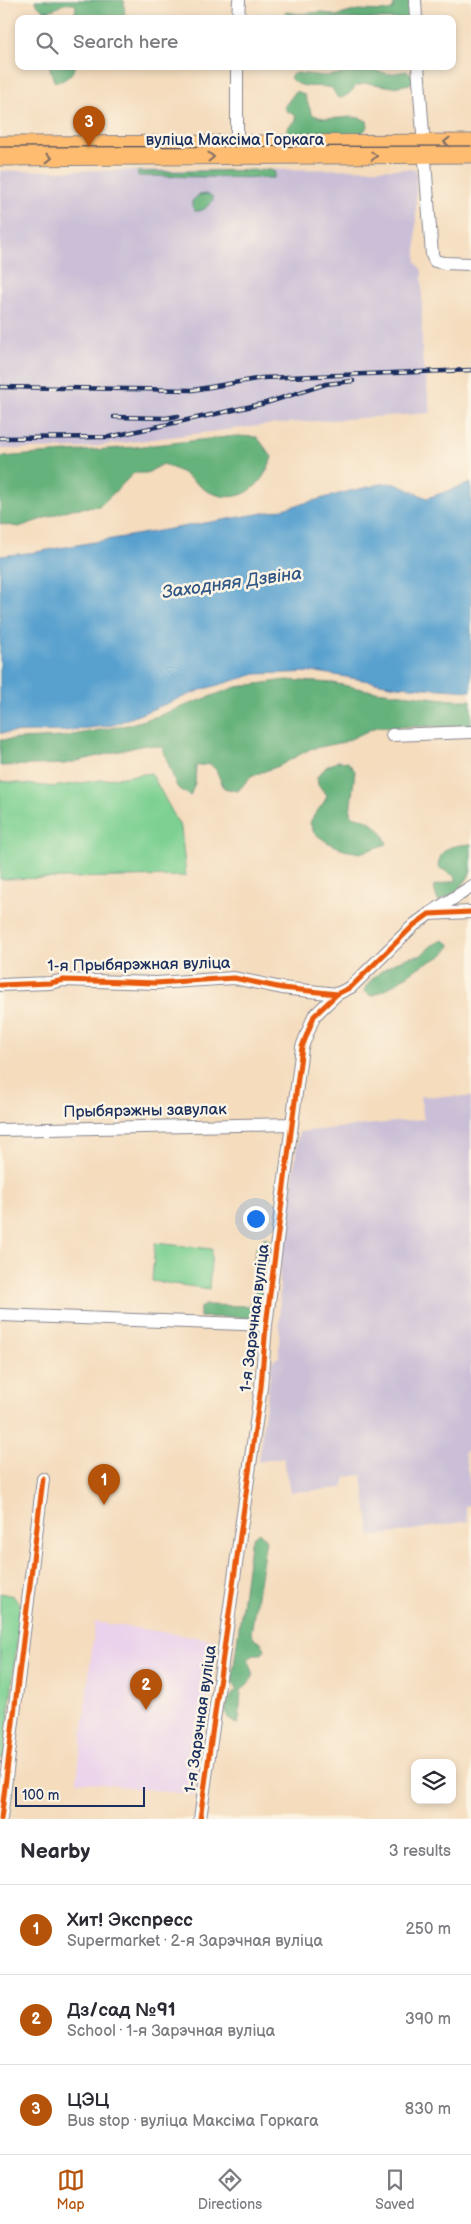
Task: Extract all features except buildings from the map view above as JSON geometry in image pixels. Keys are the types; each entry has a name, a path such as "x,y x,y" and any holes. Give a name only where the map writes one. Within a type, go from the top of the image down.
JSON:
{"main road":[{"name":"вуліца Максіма Горкага","path":"424,149 471,142"},
{"name":"вуліца Максіма Горкага","path":"0,144 135,143 237,150"},
{"name":"вуліца Максіма Горкага","path":"0,158 135,158 237,150 424,149 471,155"}],"street":[{"path":"238,15 239,0"},
{"path":"415,0 416,15"},
{"path":"237,70 237,150"},
{"path":"418,70 432,255 435,260 444,264 471,264"},
{"path":"135,143 135,158"},
{"path":"392,735 471,732"},
{"name":"1-я Зарэчная вуліца","path":"200,1819 261,1387 266,1325 302,1046 314,1016 337,994 351,987 414,925 471,888"},
{"path":"429,914 471,912"},
{"name":"1-я Прыбярэжная вуліца","path":"0,985 50,983 64,980 156,982 234,978 282,988 337,994"},
{"path":"306,991 315,1004 314,1016"},
{"name":"Прыбярэжны завулак","path":"0,1130 291,1124"},
{"path":"0,1315 266,1325"},
{"path":"1,1819 43,1479"}],"shaded area":[{"path":"416,169 416,262 422,271 422,357 431,413 274,424 81,448 0,449 0,171"},
{"path":"420,1096 471,1097 471,1449 464,1452 471,1488 471,1505 465,1506 468,1521 371,1537 362,1475 345,1477 343,1488 291,1492 283,1457 258,1462 272,1361 279,1357 280,1274 299,1132 424,1119"},
{"path":"95,1622 215,1640 195,1795 77,1781"}],"green space":[{"path":"35,0 124,0 125,15 73,15 76,5 63,4 54,9 44,11"},
{"path":"395,0 412,0 412,15 340,15 358,10 389,11 393,9"},
{"path":"286,12 300,14 322,12 332,15 284,15"},
{"path":"50,70 73,70 67,78 61,81 54,81"},
{"path":"372,70 389,74 406,71 412,75 413,81 410,84 393,87 366,83 356,86 349,94 341,98 337,97 332,88 305,86 290,78 292,74 297,73 325,76"},
{"path":"296,91 304,94 312,114 327,118 361,118 367,121 368,126 362,133 353,135 321,131 289,135 286,132 288,127 296,120 295,115 284,107"},
{"path":"271,170 275,172 274,178 138,176 137,172"},
{"path":"206,194 212,196 213,200 203,210 195,211 192,201 199,195"},
{"path":"236,436 257,437 272,457 263,477 256,485 240,495 230,497 207,491 182,473 163,464 147,473 134,473 100,506 71,509 19,527 0,524 0,457 135,447"},
{"path":"286,680 333,683 367,690 453,700 471,700 471,726 376,727 344,742 310,749 279,766 251,776 238,791 224,788 216,770 210,764 196,766 195,783 190,796 177,787 162,747 145,745 65,764 0,766 0,740 62,737 127,725 155,717 236,687"},
{"path":"338,761 348,762 355,771 350,813 376,826 387,844 360,853 344,850 314,833 310,823 327,795 318,785 317,777 326,767"},
{"path":"151,773 181,828 186,876 0,879 0,781 52,787"},
{"path":"471,844 471,869 469,875 463,885 438,901 433,886 457,880 453,875 438,867 442,854 453,846"},
{"path":"442,940 450,944 449,949 442,956 423,965 378,993 371,996 364,991 380,972 396,962 420,956 431,946"},
{"path":"265,1237 272,1241 262,1311 256,1318 200,1317 200,1308 205,1305 248,1306 254,1297 257,1284 254,1256 259,1243"},
{"path":"155,1243 212,1249 209,1289 152,1281"},
{"path":"259,1532 266,1540 251,1633 255,1640 261,1642 265,1649 262,1654 254,1654 248,1659 253,1670 253,1677 241,1691 239,1720 237,1724 228,1717 226,1708 230,1698 237,1689 232,1681 250,1545 253,1537"},
{"path":"0,1593 13,1596 21,1606 4,1758 0,1759"}],"water":[{"name":"Заходняя Дзвіна","path":"386,483 396,484 427,498 471,483 471,691 397,686 317,672 256,674 201,690 113,725 65,731 0,733 0,556 36,552 275,511"}],"tram line":[{"path":"0,147 471,146"}],"railway":[{"path":"0,387 193,390 262,378 471,370"},
{"path":"0,438 109,437 266,403 326,384 353,381"},
{"path":"114,417 166,418 178,416"}],"cycle path":[{"path":"200,1819 261,1387 266,1325 302,1047 314,1016 337,994 351,987 414,925 429,914 471,912"},
{"path":"0,985 50,983 64,980 156,983 234,978 282,988 337,994"},
{"path":"1,1819 43,1479"}],"place":[{"name":"ЦЭЦ","path":"89,147"},
{"name":"Хит! Экспресс","path":"104,1505"},
{"name":"Дз/сад №91","path":"146,1710"}]}
